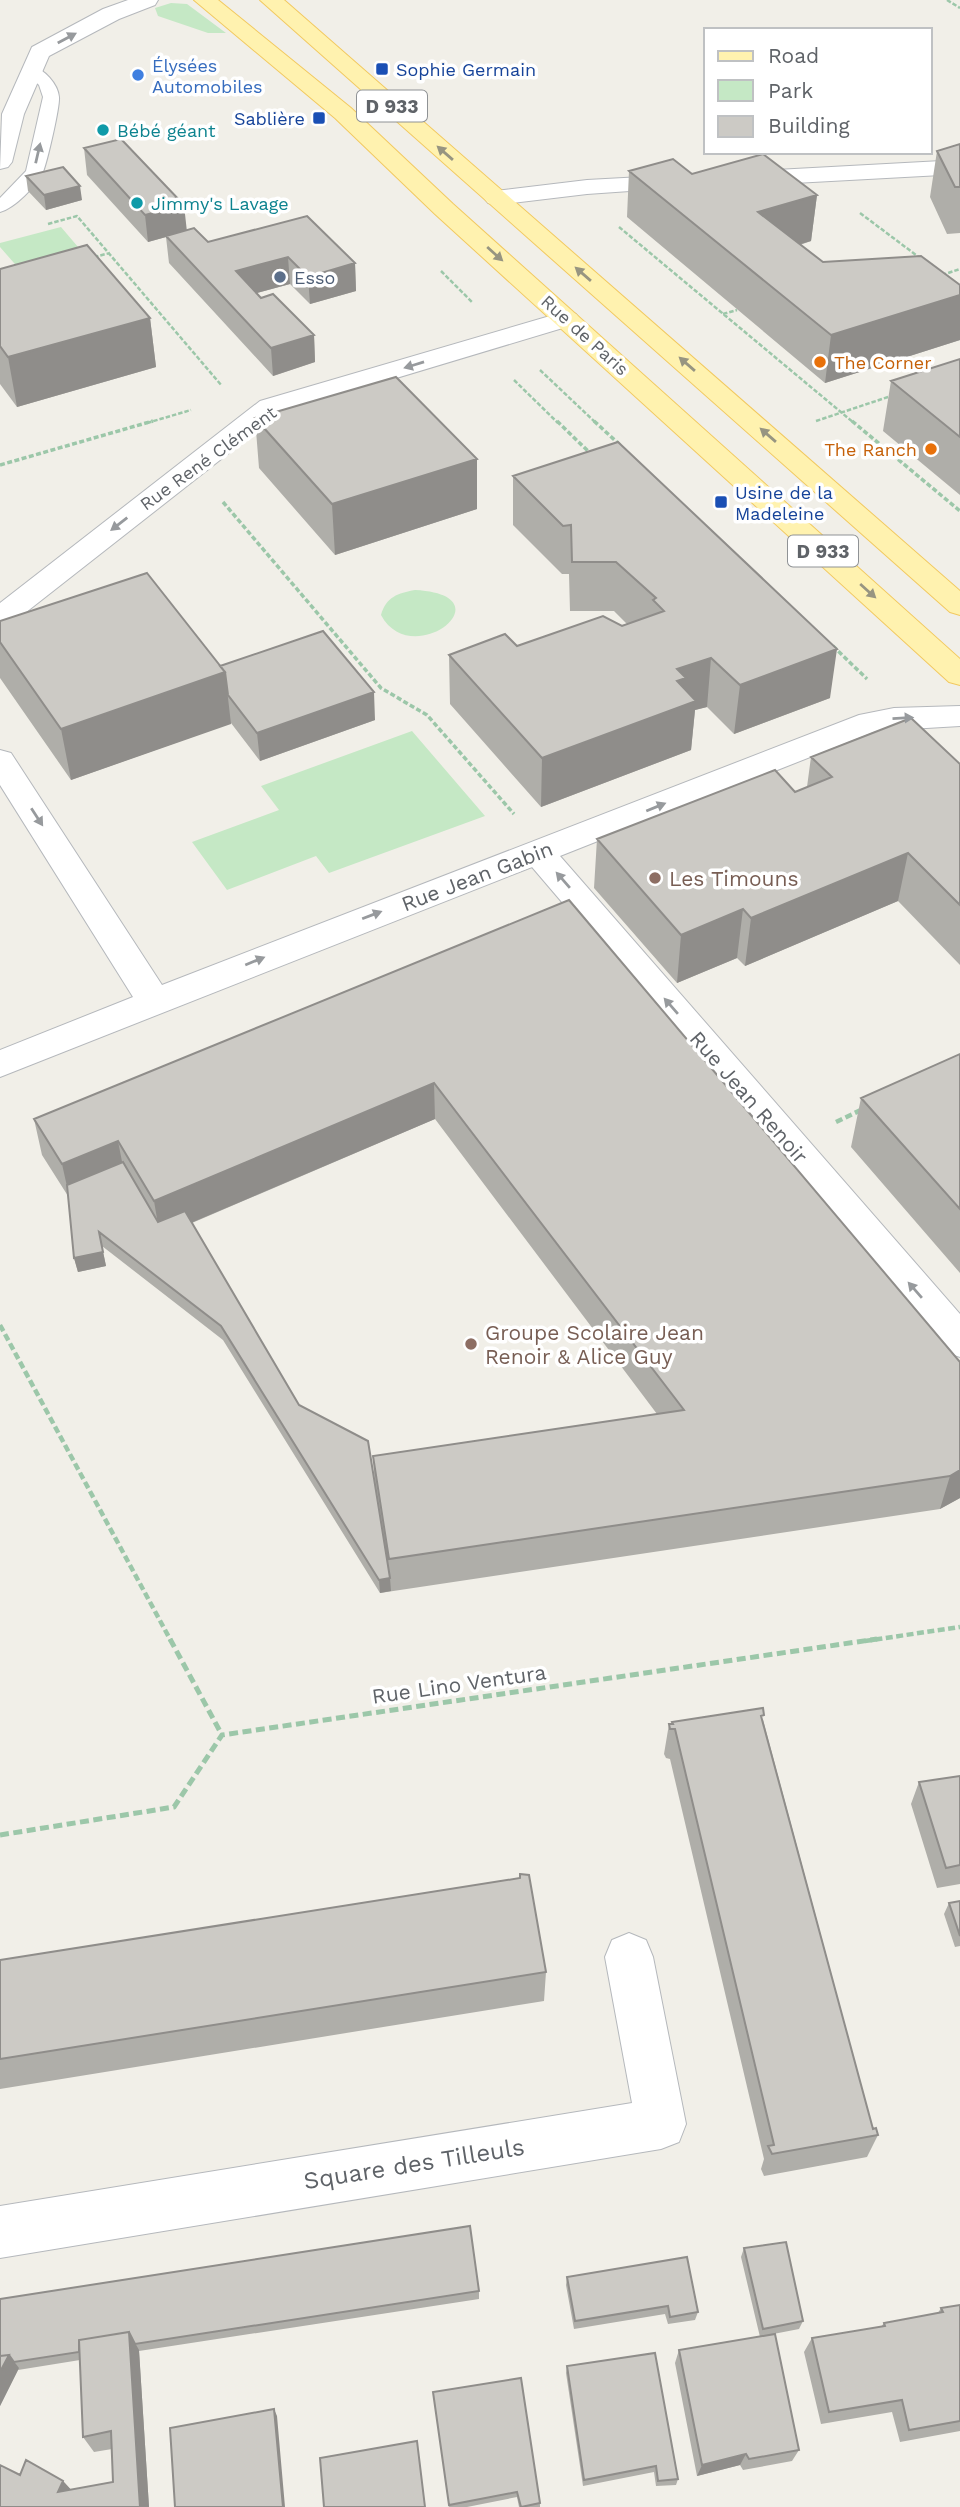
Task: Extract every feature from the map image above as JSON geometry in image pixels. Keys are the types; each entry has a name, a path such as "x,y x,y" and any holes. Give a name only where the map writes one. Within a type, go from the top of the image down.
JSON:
{"main road":[{"name":"Rue de Paris","path":"205,0 342,113 960,675"},
{"name":"D 933","path":"279,7 960,606"}],"street":[{"path":"89,0 111,14"},
{"path":"0,162 7,107 32,71 40,52 111,14 147,0"},
{"path":"259,0 279,7"},
{"path":"496,198 573,189 960,167"},
{"name":"Rue René Clément","path":"0,618 270,407 567,318"},
{"name":"Rue Jean Gabin","path":"0,1063 870,722 909,717 960,716"},
{"path":"0,760 154,1001"},
{"name":"Rue Jean Renoir","path":"539,853 960,1341"},
{"name":"Square des Tilleuls","path":"0,2232 661,2124 629,1956"}],"lane":[{"path":"0,207 16,194 34,172 51,97 46,83 32,71"}],"path":[{"path":"947,0 960,8"},
{"path":"573,189 960,511"},
{"path":"852,208 923,261"},
{"path":"39,226 77,216 252,421"},
{"path":"85,259 110,253"},
{"path":"900,258 914,254"},
{"path":"438,267 505,337 623,447"},
{"path":"933,268 951,281"},
{"path":"942,275 960,269"},
{"path":"723,314 737,310"},
{"path":"479,345 594,456"},
{"path":"854,408 894,395"},
{"path":"0,465 232,398"},
{"path":"220,498 382,688 427,715 517,817 539,853"},
{"path":"831,644 909,717"},
{"path":"789,1143 874,1104"},
{"path":"0,1325 222,1735 174,1807 0,1835"},
{"name":"Rue Lino Ventura","path":"222,1735 960,1627"}],"green space":[{"path":"171,3 187,4 226,33 208,33 158,16 155,8"},
{"path":"61,227 84,254 21,271 0,247 0,243"},
{"path":"415,590 442,595 454,604 454,615 445,626 430,634 413,636 395,631 381,615 386,604 394,597"},
{"path":"412,731 485,816 329,873 316,856 227,890 192,842 279,810 261,786"}],"building":[{"path":"121,139 184,205 145,215 84,148"},
{"path":"960,144 960,187 955,187 937,151"},
{"path":"763,154 817,195 758,212 823,262 921,256 960,285 960,295 831,335 629,171 673,159 692,174"},
{"path":"63,167 80,186 44,195 26,176"},
{"path":"307,216 355,263 308,277 288,257 236,271 261,298 273,294 314,335 271,348 166,236 194,228 208,242"},
{"path":"87,245 150,318 8,357 0,346 0,269"},
{"path":"960,359 960,437 891,381"},
{"path":"396,377 477,459 332,504 255,418"},
{"path":"618,442 837,649 740,685 711,658 677,669 686,678 677,681 696,701 542,758 449,655 505,634 517,646 603,616 622,626 664,611 653,600 656,598 616,562 572,562 571,525 563,526 513,476"},
{"path":"147,573 225,672 61,729 0,642 0,621"},
{"path":"323,631 374,692 257,733 228,695 225,672 220,666"},
{"path":"911,718 960,764 960,905 908,853 751,918 743,909 681,935 597,839 775,770 795,792 832,777 811,757"},
{"path":"569,900 960,1362 960,1470 950,1476 389,1559 373,1456 684,1410 434,1083 154,1201 118,1141 62,1164 34,1119"},
{"path":"960,1054 960,1209 861,1098"},
{"path":"123,1162 158,1222 185,1211 299,1405 368,1441 390,1578 379,1580 221,1326 99,1232 103,1252 74,1258 67,1185"},
{"path":"763,1708 764,1715 761,1716 873,2129 876,2128 878,2135 772,2154 768,2146 774,2145 675,1729 670,1729 669,1724"},
{"path":"960,1776 960,1865 946,1868 919,1782"},
{"path":"520,1874 529,1875 546,1972 0,2059 0,1960 520,1878"},
{"path":"960,1901 960,1936 949,1903"},
{"path":"470,2226 479,2291 135,2344 129,2332 79,2340 79,2352 14,2362 9,2355 0,2356 0,2299"},
{"path":"786,2242 803,2321 763,2329 744,2248"},
{"path":"687,2257 698,2312 670,2317 668,2306 575,2321 567,2277"},
{"path":"960,2305 960,2421 909,2430 902,2400 829,2412 812,2338 885,2326 884,2323 943,2312 941,2308"},
{"path":"129,2332 140,2507 0,2507 0,2465 20,2475 26,2460 63,2481 58,2492 113,2482 111,2431 83,2437 79,2340"},
{"path":"775,2334 799,2450 749,2459 746,2454 702,2465 679,2350"},
{"path":"655,2353 678,2479 658,2481 656,2466 584,2480 567,2366"},
{"path":"9,2355 0,2372 0,2356"},
{"path":"521,2378 540,2503 521,2507 517,2492 449,2505 433,2392"},
{"path":"274,2409 283,2507 175,2507 170,2428"},
{"path":"417,2441 425,2507 324,2507 320,2458"}],"place":[{"name":"Sophie Germain","path":"382,69"},
{"name":"Élysées Automobiles","path":"138,75"},
{"name":"Sablière","path":"319,118"},
{"name":"Bébé géant","path":"103,130"},
{"name":"Jimmy's Lavage","path":"137,203"},
{"name":"Esso","path":"280,277"},
{"name":"The Corner","path":"820,362"},
{"name":"The Ranch","path":"931,449"},
{"name":"Usine de la Madeleine","path":"721,502"},
{"name":"Les Timouns","path":"655,878"},
{"name":"Groupe Scolaire Jean Renoir & Alice Guy","path":"471,1344"}]}
